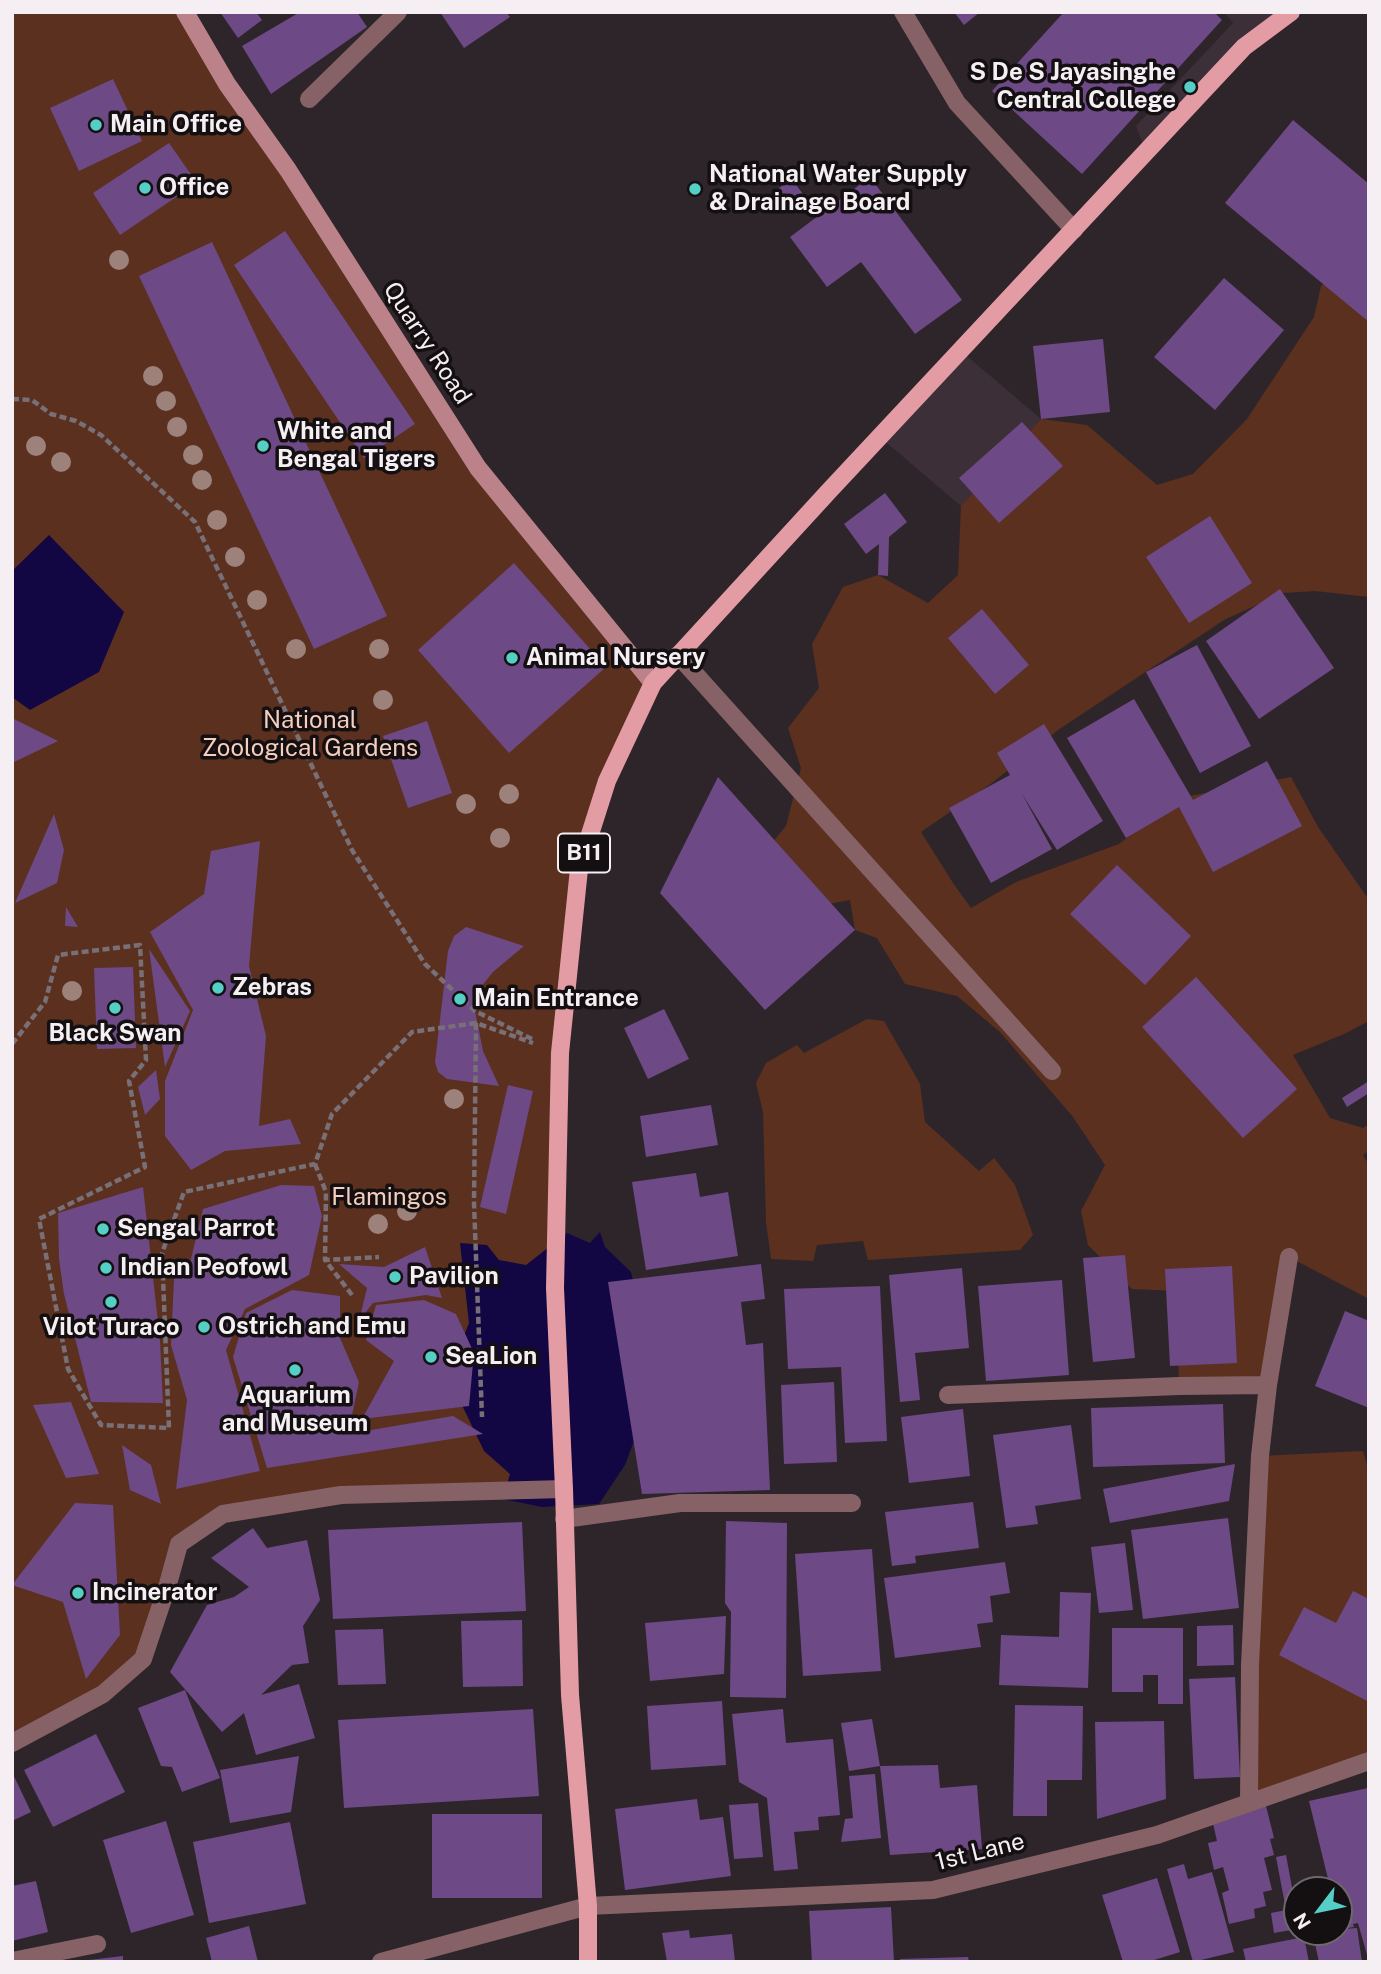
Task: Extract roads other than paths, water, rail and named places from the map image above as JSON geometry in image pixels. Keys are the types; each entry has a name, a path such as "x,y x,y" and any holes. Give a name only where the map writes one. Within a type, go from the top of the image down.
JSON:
{"main road":[{"name":"B11","path":"588,1962 588,1906 570,1695 555,1287 560,1053 579,869 607,780 653,683 1244,47 1291,12"}],"street":[{"name":"Quarry Road","path":"185,12 227,85 288,170 478,468 653,683"},
{"path":"309,99 398,12"},
{"path":"903,12 957,103 1074,230"},
{"path":"678,655 1052,1071"},
{"path":"1248,1802 1259,1456 1289,1257"},
{"path":"948,1395 1268,1385"},
{"path":"12,1743 103,1694 143,1659 179,1544 223,1514 341,1495 564,1489"},
{"path":"565,1519 680,1503 852,1503"},
{"name":"1st Lane","path":"381,1962 588,1906 933,1890 1157,1835 1369,1761"},
{"path":"12,1961 97,1944"}],"place":[{"name":"S De S Jayasinghe Central College","path":"1190,87"},
{"name":"Main Office","path":"96,125"},
{"name":"Office","path":"145,188"},
{"name":"National Water Supply & Drainage Board","path":"695,189"},
{"name":"White and Bengal Tigers","path":"263,446"},
{"name":"Animal Nursery","path":"512,658"},
{"name":"Zebras","path":"218,988"},
{"name":"Main Entrance","path":"460,999"},
{"name":"Black Swan","path":"115,1008"},
{"name":"Sengal Parrot","path":"103,1229"},
{"name":"Indian Peofowl","path":"106,1268"},
{"name":"Pavilion","path":"395,1277"},
{"name":"Vilot Turaco","path":"111,1302"},
{"name":"Ostrich and Emu","path":"204,1327"},
{"name":"SeaLion","path":"431,1357"},
{"name":"Aquarium and Museum","path":"295,1370"},
{"name":"Incinerator","path":"78,1593"}],"park label":[{"name":"National Zoological Gardens","path":"310,735"},
{"name":"Flamingos","path":"389,1198"}]}
